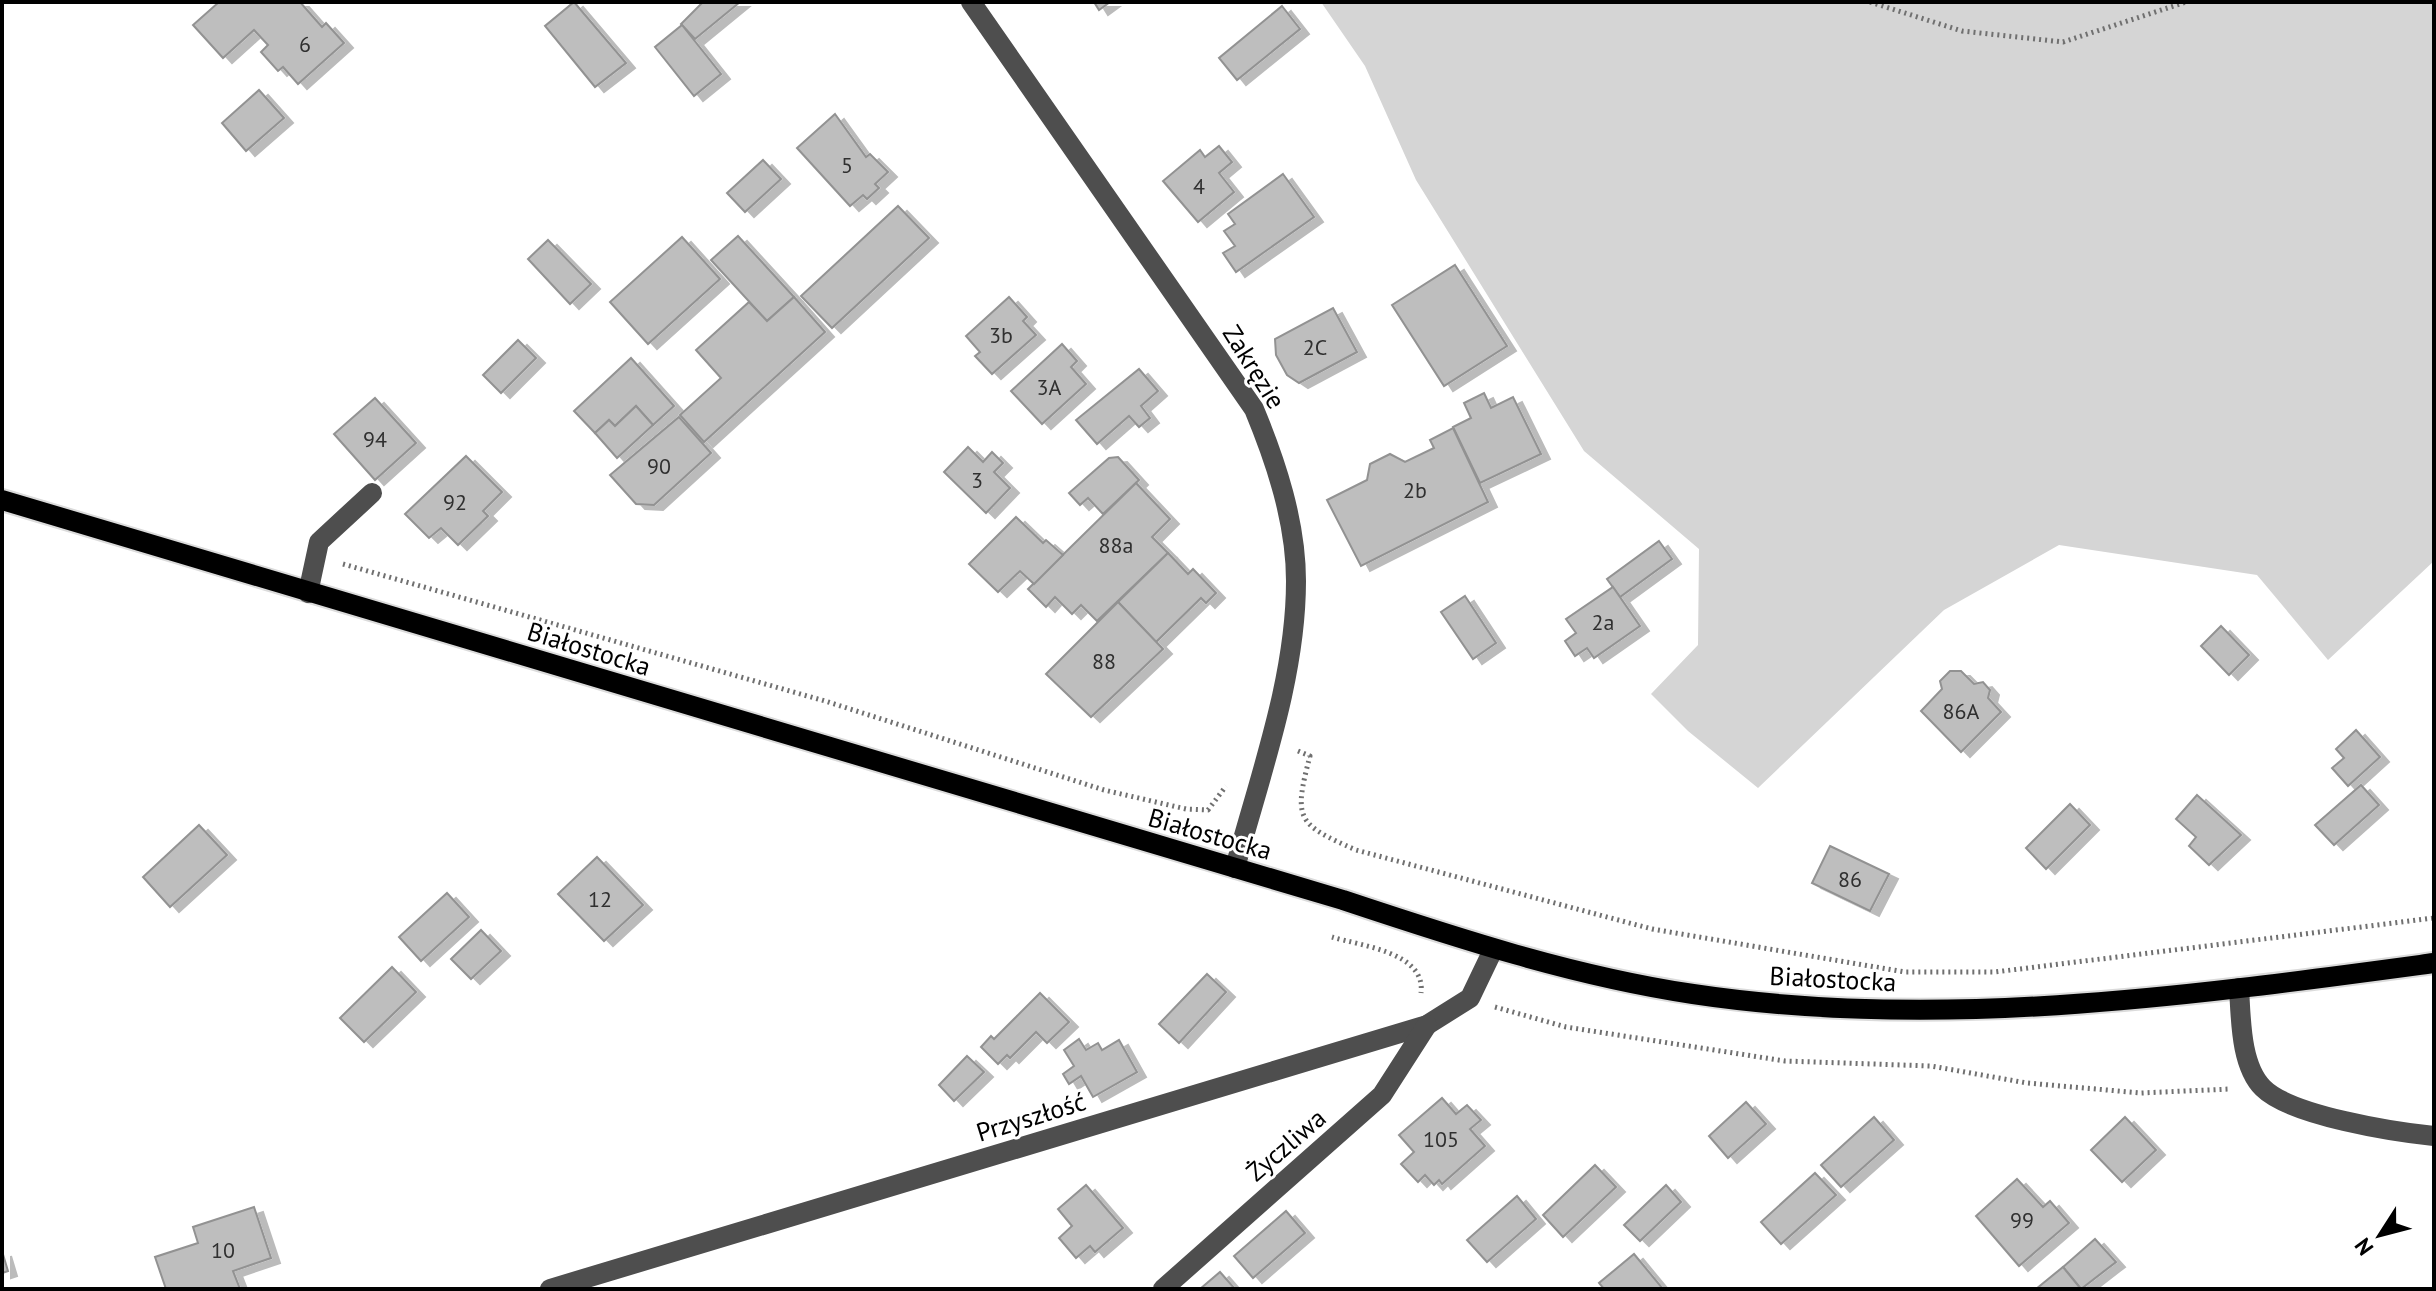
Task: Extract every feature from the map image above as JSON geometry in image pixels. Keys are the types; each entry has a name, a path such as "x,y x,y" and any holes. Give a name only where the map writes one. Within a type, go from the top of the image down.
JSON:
{"main road":[{"name":"Białostocka","path":"2,500 1343,900 1493,950 1691,994 1953,1011 2239,988 2434,963"}],"street":[{"name":"Zakręzie","path":"971,2 1254,409 1271,450 1291,536 1296,579 1293,639 1270,740 1235,868"},
{"path":"308,593 319,542 372,493"},
{"path":"1470,998 1493,950"},
{"path":"2239,988 2241,1027 2250,1064 2263,1088 2287,1102 2381,1131 2434,1136"},
{"name":"Przyszłość","path":"550,1289 1417,1028 1470,998"},
{"name":"Życzliwa","path":"1163,1289 1382,1095 1417,1028"}],"path":[{"path":"1870,2 1962,31 2063,42 2186,2"},
{"path":"315,555 825,701 1104,790 1186,809 1208,810 1228,785 1231,772"},
{"path":"1270,740 1310,756 1299,796 1303,818 1315,832 1356,850 1652,929 1905,972 1995,972 2434,918"},
{"path":"1332,937 1406,960 1417,970 1423,989 1416,1002 1398,1012 1417,1028"},
{"path":"1470,998 1523,1017 1566,1027 1785,1061 1931,1066 2027,1083 2141,1093 2263,1088"}],"shaded area":[{"path":"1321,2 2434,2 2434,561 2328,660 2257,575 2059,545 1944,610 1758,788 1688,731 1651,694 1698,645 1699,549 1584,451 1416,180 1365,66"}],"building":[{"path":"219,2 300,2 322,27 326,23 344,43 298,84 283,67 278,71 261,52 268,45 254,30 223,58 193,25"},
{"path":"574,2 626,63 595,87 545,26"},
{"path":"703,2 740,2 695,39 681,24"},
{"path":"1094,2 1110,2 1099,10"},
{"path":"1282,6 1300,29 1237,80 1219,58"},
{"path":"682,25 721,74 694,96 655,47"},
{"path":"259,90 284,118 246,151 222,123"},
{"path":"835,114 866,157 870,154 888,172 875,184 879,188 867,199 863,195 850,206 797,148"},
{"path":"1219,146 1232,162 1219,173 1234,192 1198,222 1163,181 1200,150 1205,157"},
{"path":"763,160 781,179 745,212 727,193"},
{"path":"1283,174 1314,217 1236,272 1223,253 1235,246 1224,231 1235,224 1228,214"},
{"path":"898,206 929,238 832,328 801,296"},
{"path":"738,236 794,297 767,321 711,260"},
{"path":"682,237 720,279 648,344 610,302"},
{"path":"548,240 591,284 570,304 528,259"},
{"path":"1455,265 1507,346 1444,386 1392,305"},
{"path":"794,297 825,332 704,442 680,415 721,378 696,350 749,302 767,321"},
{"path":"1009,297 1027,317 1023,321 1036,335 992,374 975,356 980,352 966,336"},
{"path":"1333,308 1357,352 1299,383 1287,375 1276,355 1275,339"},
{"path":"518,340 536,358 501,393 483,375"},
{"path":"1062,344 1077,361 1071,367 1086,384 1042,424 1011,391"},
{"path":"631,358 674,406 653,425 636,406 615,426 609,420 595,433 574,411"},
{"path":"1139,369 1158,391 1141,406 1150,418 1139,427 1129,416 1097,444 1076,420"},
{"path":"1484,393 1491,408 1513,397 1541,454 1480,483 1453,427 1471,418 1464,403"},
{"path":"375,398 416,443 375,480 334,434"},
{"path":"636,406 653,425 617,458 595,433 609,420 615,426"},
{"path":"679,417 711,453 654,505 636,504 610,475"},
{"path":"1453,428 1488,502 1361,566 1327,500 1367,480 1370,464 1390,454 1405,462 1434,448 1430,440"},
{"path":"968,447 983,462 992,452 1003,463 994,472 1010,488 986,513 944,472"},
{"path":"466,456 502,492 483,511 488,516 458,545 441,528 429,538 405,514"},
{"path":"1118,457 1139,480 1103,514 1088,498 1080,505 1069,493 1109,458"},
{"path":"1136,483 1170,519 1152,537 1168,553 1097,621 1081,605 1072,614 1055,597 1046,607 1028,589"},
{"path":"1016,517 1043,543 1046,540 1063,555 1034,584 1020,571 998,592 969,564"},
{"path":"1659,541 1672,559 1620,597 1607,579"},
{"path":"1168,553 1188,574 1193,569 1216,593 1206,603 1201,598 1156,642 1118,602"},
{"path":"1613,587 1640,626 1594,658 1587,648 1575,656 1565,641 1576,633 1566,619"},
{"path":"1465,596 1496,643 1473,659 1441,612"},
{"path":"1118,602 1163,649 1091,717 1046,674"},
{"path":"2221,626 2249,655 2229,675 2201,646"},
{"path":"1950,671 1961,671 1974,684 1983,682 1990,690 1988,698 2001,712 1961,752 1921,711 1942,689 1940,681"},
{"path":"2356,730 2380,757 2348,786 2332,768 2344,758 2336,749"},
{"path":"2361,785 2379,805 2334,845 2315,825"},
{"path":"2197,795 2241,835 2209,865 2189,846 2196,837 2176,819"},
{"path":"2070,804 2090,825 2046,869 2026,848"},
{"path":"199,825 227,855 170,907 143,877"},
{"path":"1830,846 1889,874 1870,911 1812,883"},
{"path":"597,857 643,905 604,941 558,894"},
{"path":"447,893 469,917 421,961 399,937"},
{"path":"481,930 501,951 471,979 451,959"},
{"path":"392,967 416,992 364,1042 340,1018"},
{"path":"1207,974 1226,992 1179,1043 1159,1024"},
{"path":"1040,993 1069,1022 1047,1043 1036,1032 1010,1058 1007,1055 998,1064 981,1047 991,1036 994,1039"},
{"path":"1079,1039 1086,1050 1098,1043 1102,1050 1119,1040 1137,1072 1093,1097 1081,1076 1069,1084 1063,1074 1074,1066 1064,1050"},
{"path":"967,1056 984,1072 954,1101 939,1085"},
{"path":"1442,1098 1456,1114 1467,1105 1481,1120 1470,1129 1485,1146 1442,1184 1439,1180 1434,1185 1425,1175 1418,1182 1401,1164 1414,1152 1399,1135"},
{"path":"1746,1102 1766,1124 1728,1158 1709,1136"},
{"path":"1874,1117 1894,1140 1841,1187 1821,1165"},
{"path":"2125,1117 2156,1150 2122,1182 2091,1150"},
{"path":"1595,1165 1616,1187 1563,1237 1543,1215"},
{"path":"1815,1173 1836,1195 1781,1244 1761,1222"},
{"path":"2017,1179 2043,1207 2050,1201 2069,1223 2019,1266 1976,1216"},
{"path":"1086,1185 1123,1228 1095,1252 1090,1246 1076,1258 1059,1238 1072,1226 1058,1209"},
{"path":"1666,1185 1681,1202 1640,1241 1624,1225"},
{"path":"1517,1196 1536,1219 1487,1262 1467,1240"},
{"path":"254,1207 271,1258 233,1271 240,1289 166,1289 155,1257 198,1243 193,1227"},
{"path":"1286,1211 1305,1233 1253,1278 1234,1256"},
{"path":"2095,1239 2116,1262 2081,1289 2063,1267"},
{"path":"2,1251 8,1271 2,1273"},
{"path":"1634,1254 1663,1289 1604,1289 1599,1283"},
{"path":"2063,1267 2081,1289 2036,1289"},
{"path":"1220,1272 1235,1289 1200,1289"}]}
